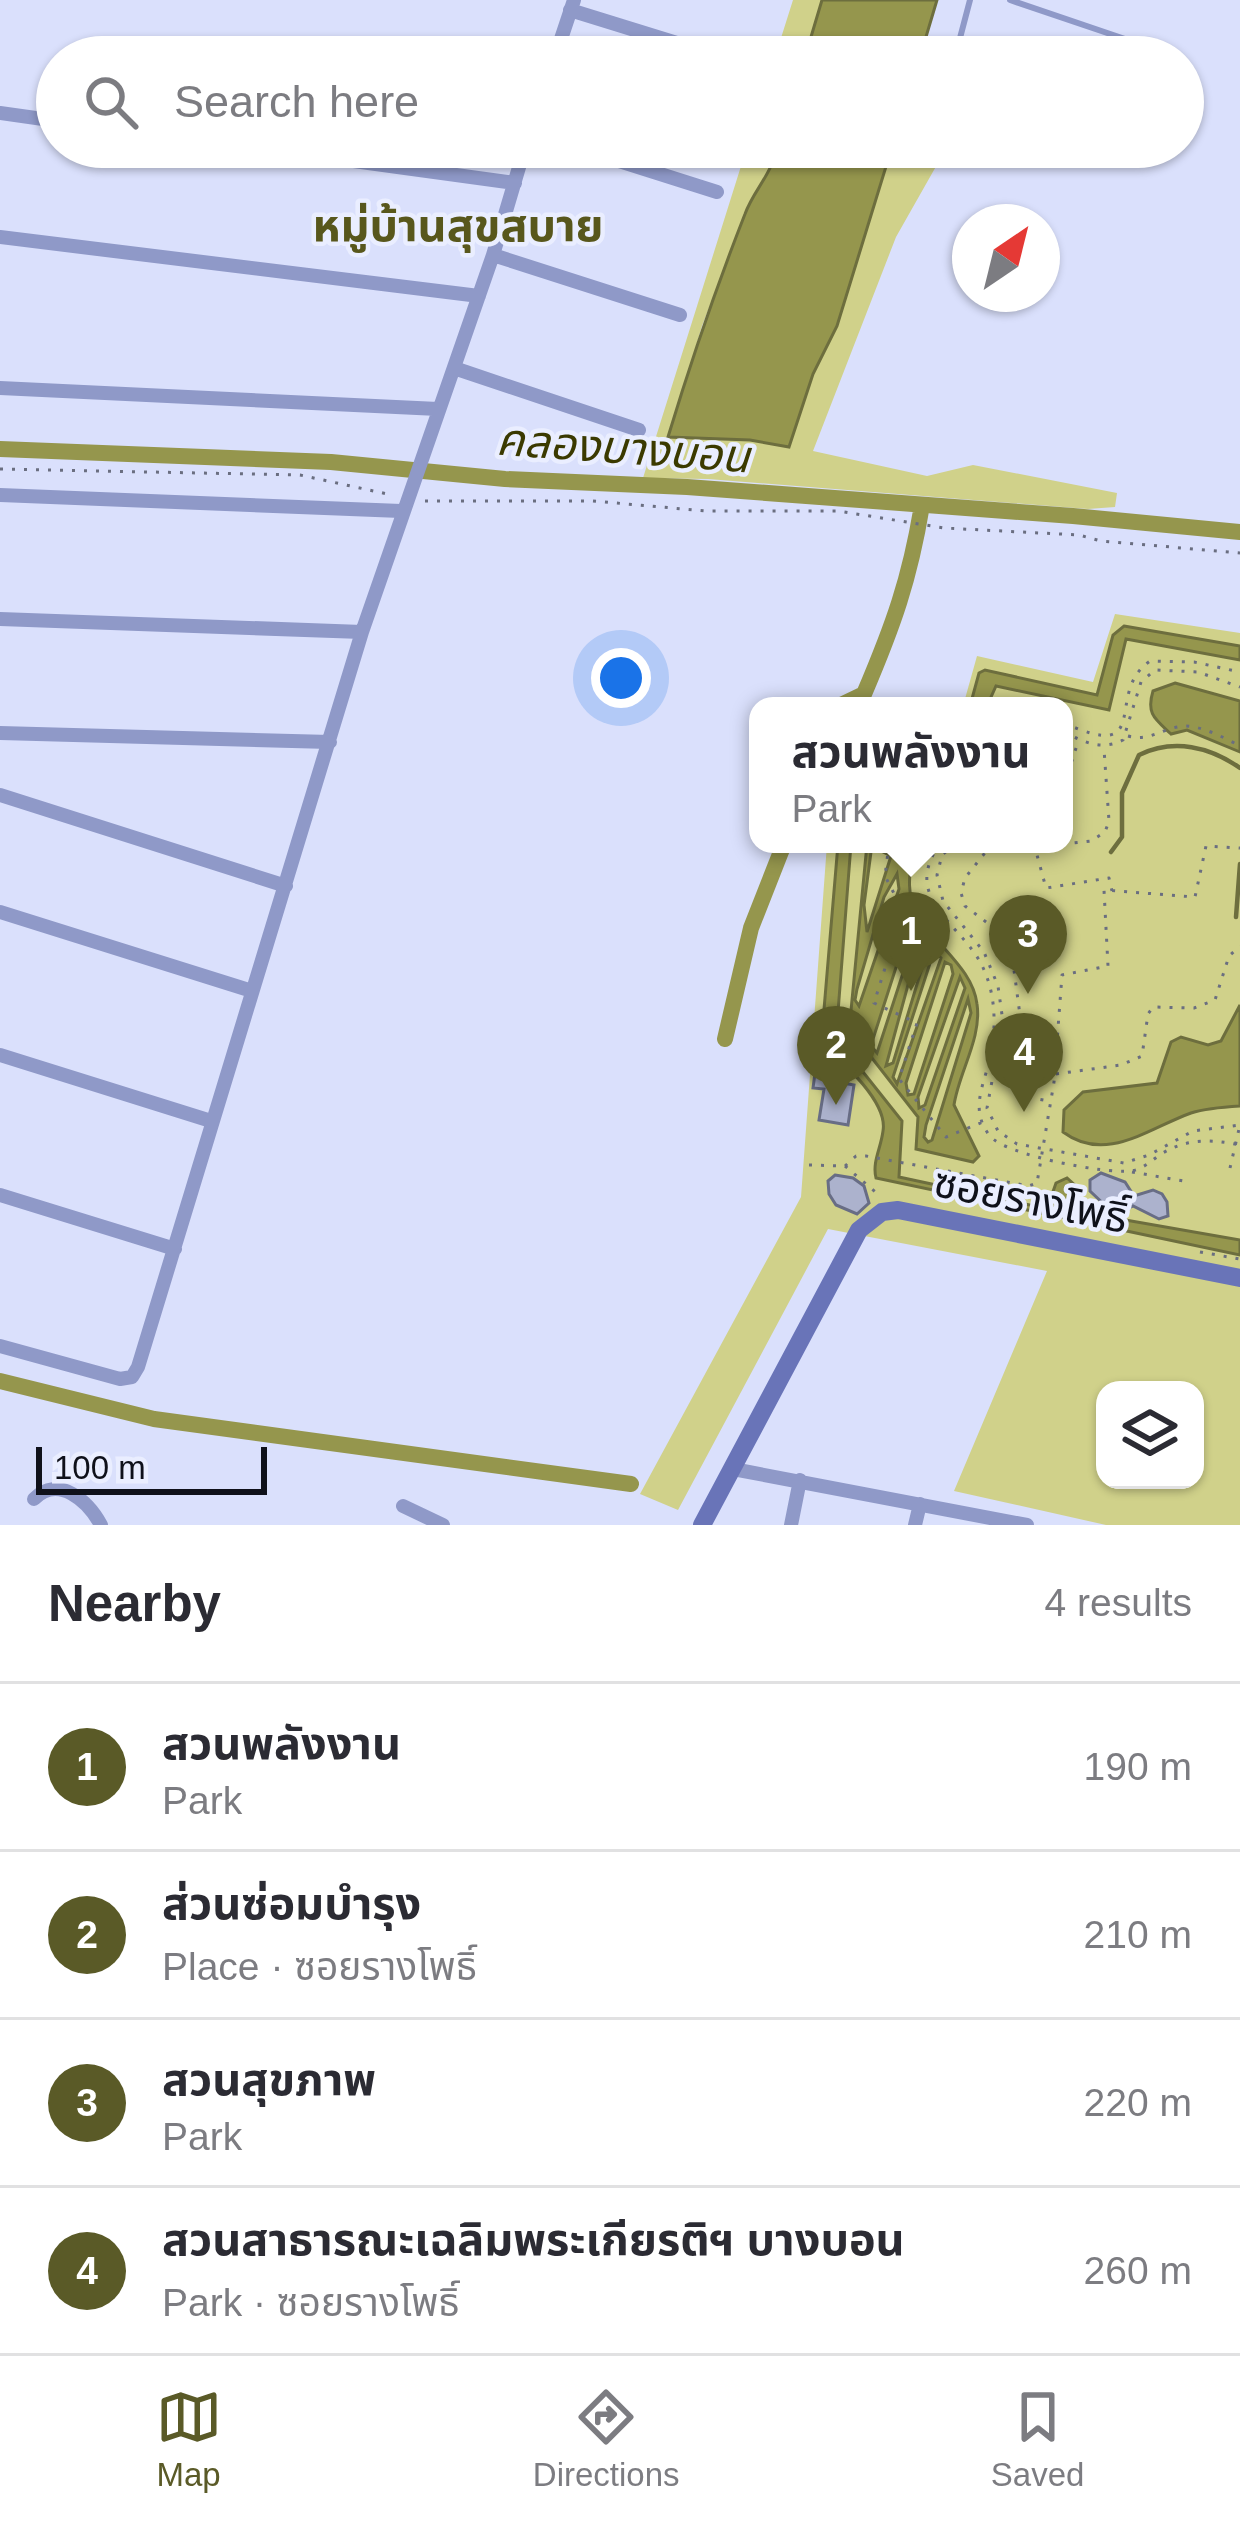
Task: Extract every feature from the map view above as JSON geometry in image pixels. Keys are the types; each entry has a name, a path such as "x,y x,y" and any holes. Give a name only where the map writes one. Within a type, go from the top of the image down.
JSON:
{"street":[{"path":"562,36 572,5 647,36"},
{"path":"0,113 36,118"},
{"path":"405,168 515,183"},
{"path":"0,1346 120,1378 132,1377 362,632 519,168"},
{"path":"641,168 717,192"},
{"path":"0,237 479,296"},
{"path":"493,255 680,316"},
{"path":"454,368 639,430"},
{"path":"0,388 438,410"},
{"path":"0,495 405,502"},
{"path":"0,619 362,632"},
{"path":"0,733 330,742"},
{"path":"0,795 286,886"},
{"path":"0,912 252,991"},
{"path":"0,1055 211,1121"},
{"path":"0,1196 175,1249"},
{"name":"ซอยรางโพธิ์","path":"702,1525 859,1230 882,1212 898,1210 1240,1278"},
{"path":"733,1469 1027,1525"},
{"path":"791,1525 800,1480"},
{"path":"34,1499 46,1489 60,1488 90,1508 101,1525"},
{"path":"915,1525 920,1504"},
{"path":"403,1506 443,1525"}],"lane":[{"path":"961,36 970,0"},
{"path":"1010,0 1116,36"}],"path":[{"path":"0,469 300,475 405,502 593,501 706,511 838,512 944,528 1079,535 1240,553"},
{"path":"1073,727 1098,738 1112,735 1122,723 1134,675 1150,662 1194,662 1240,672"},
{"path":"1126,735 1141,682 1155,670 1198,672 1240,687"},
{"path":"1073,737 1104,746 1126,735 1142,740 1185,726 1240,746"},
{"path":"1073,756 1078,740"},
{"path":"1073,843 1091,842 1105,832 1109,820 1104,746"},
{"path":"809,1165 845,1166 856,1156 866,1156 1036,1184 1051,1101 1062,975 1108,966 1104,890 1195,897 1206,846 1240,848"},
{"path":"888,853 885,876 903,911 874,1003 917,1023 899,1079 946,1137 983,1122"},
{"path":"933,853 928,860 928,889 945,922 978,957 990,986 994,1008 990,1059 978,1100 990,1136 1010,1151 1189,1182"},
{"path":"944,853 938,865 939,889 954,918 984,952 1001,1002 1000,1052 987,1108 998,1130 1006,1138 1044,1149 1124,1163 1193,1131 1240,1125 1230,1168"},
{"path":"985,853 965,878 961,892 965,906 994,928 1014,970 1023,1038 1018,1086 1027,1097 1051,1101"},
{"path":"1036,853 1046,888 1109,878 1112,891"},
{"path":"1054,1074 1121,1065 1142,1056 1153,1007 1194,1008 1215,1000 1229,956 1240,946"},
{"path":"1131,1171 1187,1142 1207,1139 1238,1144"}],"green space":[{"path":"793,0 822,0 811,36 782,36"},
{"path":"740,168 773,168 749,204 702,326 669,437 750,440 789,447 813,374 837,326 886,168 935,168 896,237 813,451 927,476 973,465 1117,493 1115,507 1088,509 643,478"},
{"path":"1115,614 1240,633 1240,1525 1106,1525 954,1491 1047,1271 828,1229 678,1510 640,1494 801,1197 826,853 1073,853 1073,697 966,697 977,656 1093,682"}],"shaded area":[{"path":"822,0 937,0 926,36 811,36"},
{"path":"769,168 886,168 837,326 813,374 789,447 750,440 668,437 724,269"},
{"path":"1124,626 1240,646 1240,660 1126,639 1109,710 1073,702 1073,697 996,686 991,697 972,697 979,673 985,670 1097,695 1113,635"},
{"path":"1175,683 1240,701 1240,752 1187,730 1171,734 1160,724 1151,711 1153,691"},
{"path":"837,853 850,853 836,1038 902,1121 899,1177 1039,1207 1049,1203 1056,1183 1067,1178 1076,1186 1074,1211 1240,1240 1240,1255 876,1178 883,1131 879,1108 863,1084 824,1046"},
{"path":"866,853 871,853 864,905 867,932 891,856 885,853 910,853 910,890 918,915 967,976 977,1004 976,1029 954,1105 979,1156 973,1162 916,1149 918,1117 854,1035 850,1021","holes":["897,874 899,889 859,1006 857,989 884,897","908,930 916,933 877,1053 873,1039","921,937 929,945 893,1063 886,1066","934,951 941,958 897,1084 893,1077","945,962 953,974 914,1094 908,1095 906,1083","960,977 965,988 925,1105 919,1108 918,1097","968,999 971,1013 928,1142 926,1125"]},
{"path":"1240,1005 1240,1106 1191,1113 1111,1144 1079,1141 1063,1132 1064,1110 1083,1092 1157,1083 1171,1042 1181,1037 1208,1045 1221,1041"}],"building":[{"path":"816,1066 829,1068 826,1080 854,1085 848,1125 819,1120 824,1089 813,1088"},
{"path":"1101,1173 1125,1182 1134,1196 1153,1190 1162,1194 1168,1216 1159,1219 1133,1206 1121,1211 1108,1208 1090,1191 1090,1180"},
{"path":"835,1175 864,1186 869,1203 857,1214 836,1205 829,1194 828,1181"}],"waterway":[{"name":"คลองบางบอน","path":"0,449 331,462 1240,532"},
{"path":"858,697 864,694 892,624 922,505"},
{"path":"1111,852 1122,837 1122,793 1139,755 1165,747 1191,747 1240,768"},
{"path":"725,1039 751,928 780,853"},
{"path":"1236,917 1240,864"},
{"path":"0,1381 154,1419 631,1484"}],"place":[{"name":"สวนพลังงาน","path":"911,991"},
{"name":"สวนสุขภาพ","path":"1028,994"},
{"name":"ส่วนซ่อมบำรุง","path":"836,1105"},
{"name":"สวนสาธารณะเฉลิมพระเกียรติฯ บางบอน","path":"1024,1112"}],"district":[{"name":"หมู่บ้านสุขสบาย","path":"458,225"}]}
